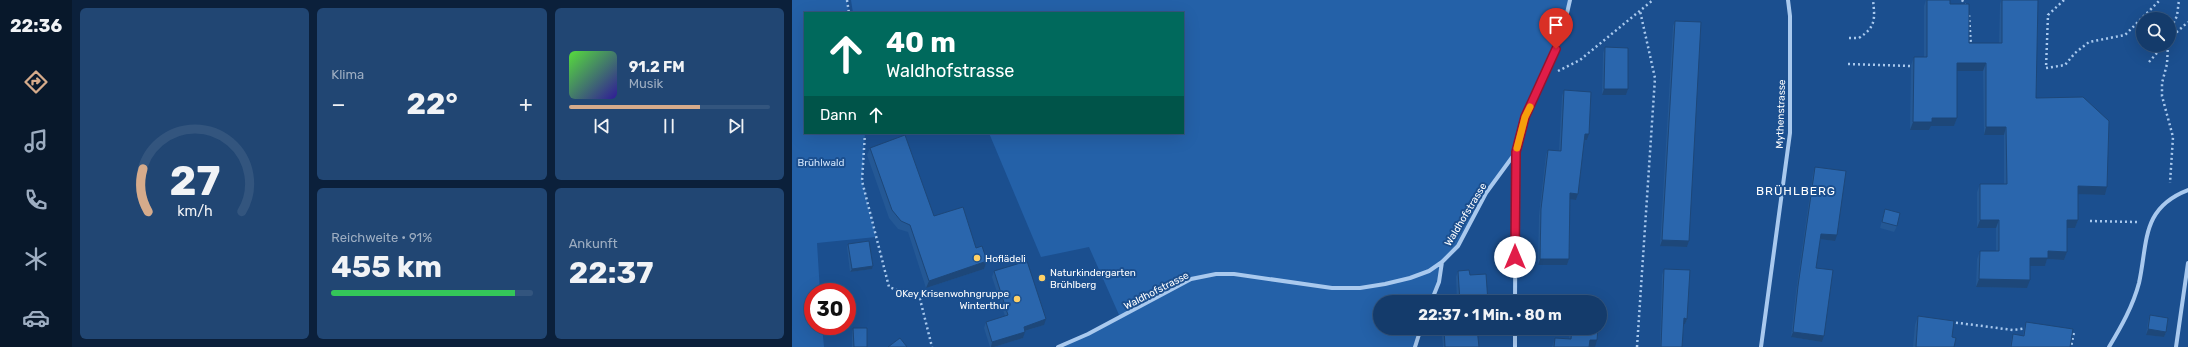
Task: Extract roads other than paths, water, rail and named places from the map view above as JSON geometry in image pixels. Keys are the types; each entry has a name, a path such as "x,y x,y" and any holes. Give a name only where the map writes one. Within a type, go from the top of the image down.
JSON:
{"street":[{"name":"Waldhofstrasse","path":"1058,347 1088,334 1191,279 1216,274 1234,274 1332,288 1360,288 1410,278 1429,271 1442,262 1458,246 1486,193 1516,152 1525,117 1544,78 1562,35 1570,0"},
{"name":"Mythenstrasse","path":"1761,347 1790,133 1788,0"},
{"path":"1515,295 1516,152"},
{"path":"2109,347 2125,320 2138,284 2150,221 2160,207 2171,197 2188,190"},
{"path":"1434,295 1439,282 1442,262"},
{"path":"2176,347 2188,263"},
{"path":"1415,347 1419,335"},
{"path":"1515,335 1515,347"}],"place":[{"name":"Hoflädeli","path":"977,258"},
{"name":"Naturkindergarten Brühlberg","path":"1042,278"},
{"name":"OKey Krisenwohngruppe Winterthur","path":"1017,299"}],"district":[{"name":"BRÜHLBERG","path":"1796,191"}],"park label":[{"name":"Brühlwald","path":"821,162"}]}
